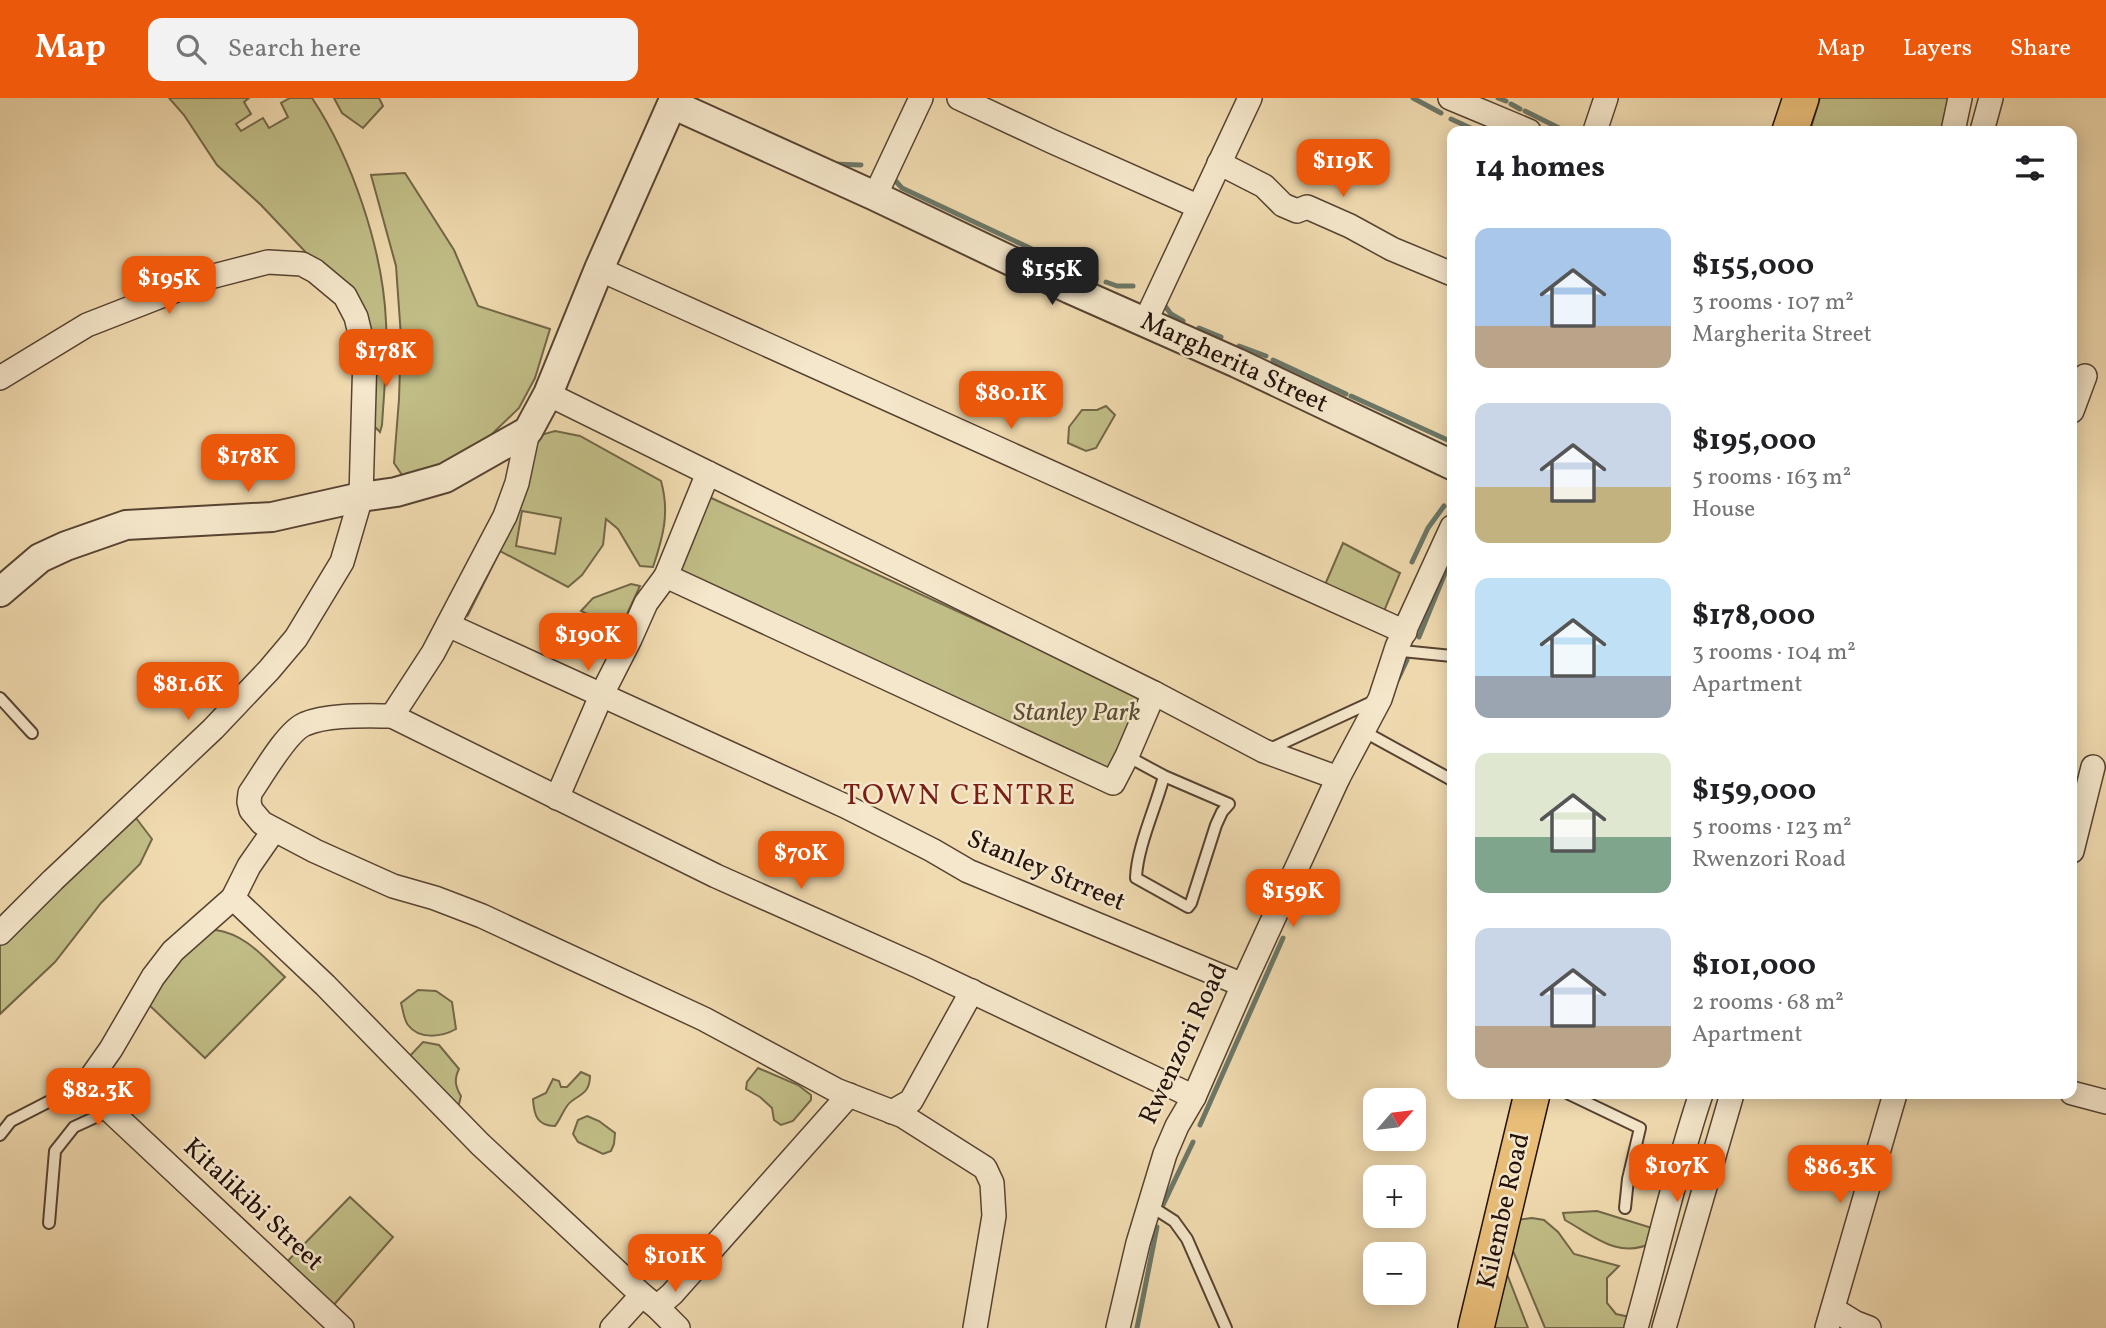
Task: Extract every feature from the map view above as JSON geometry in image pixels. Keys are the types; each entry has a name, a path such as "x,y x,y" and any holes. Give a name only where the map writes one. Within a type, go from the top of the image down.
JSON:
{"main road":[{"path":"1792,126 1801,98"},
{"name":"Kilembe Road","path":"1476,1328 1531,1099"}],"street":[{"path":"875,197 921,98"},
{"path":"960,98 1197,206"},
{"path":"1450,98 1517,126"},
{"path":"1597,126 1606,98"},
{"path":"1954,126 1960,98"},
{"path":"1983,126 1991,98"},
{"path":"392,716 433,653 505,516 517,483 528,431 548,394 665,101"},
{"name":"Margherita Street","path":"665,101 1070,289 1237,363 1447,464"},
{"path":"1144,322 1219,163 1241,101"},
{"path":"1219,163 1265,187 1283,205 1297,211 1307,207 1392,249 1447,272"},
{"path":"0,378 87,325 210,277 268,261 302,264 315,271 345,296 356,317 365,354 361,496 342,562 296,638 213,729 0,933"},
{"path":"599,269 1401,640"},
{"path":"2077,400 2088,377"},
{"path":"548,394 1154,693 1264,751 1338,778"},
{"path":"0,592 40,558 126,524 272,517 361,496 396,492 445,478 528,431"},
{"path":"557,798 601,696 646,603 666,576 708,473"},
{"name":"Rwenzori Road","path":"1118,1328 1149,1205 1165,1154 1194,1097 1338,778 1380,699 1401,640 1447,538"},
{"path":"666,576 1113,783 1154,693"},
{"name":"Stanley Strreet","path":"448,625 845,806 968,871 1243,985"},
{"path":"975,1328 994,1216 992,1183 985,1168 906,1112 849,1095 704,1019 482,916 393,886 261,823 251,810 250,793 292,734 304,724 338,717 392,716 716,876 972,991 1194,1097"},
{"path":"2077,828 2090,767"},
{"path":"88,1090 92,1076 153,977 173,951 233,898 249,866 274,830"},
{"path":"233,898 325,985 480,1144 678,1328"},
{"path":"906,1112 972,991"},
{"name":"Kitalikibi Street","path":"88,1090 342,1328"},
{"path":"2077,1094 2106,1102"},
{"path":"612,1328 650,1301 672,1294 849,1095"},
{"path":"1636,1328 1663,1221 1700,1099"},
{"path":"1664,1328 1731,1099"},
{"path":"1869,1328 1830,1319 1894,1099"}],"lane":[{"path":"1401,640 1402,651 1447,656"},
{"path":"0,698 33,733"},
{"path":"1264,751 1380,699"},
{"path":"1363,731 1447,777"},
{"path":"1127,756 1164,776 1229,804 1216,825 1188,907 1139,881 1135,876 1164,776"},
{"path":"0,1135 6,1121 48,1102 88,1090"},
{"path":"1579,1099 1640,1128 1628,1179 1625,1208"},
{"path":"49,1223 55,1151 74,1127 111,1110"},
{"path":"1149,1205 1174,1222 1187,1239 1226,1328"}],"green space":[{"path":"169,98 249,98 244,102 251,114 236,124 241,131 263,118 269,128 288,117 281,103 290,98 312,98 327,122 352,176 379,265 386,335 385,386 380,432 364,416 350,299 261,205 217,165 184,115"},
{"path":"334,98 379,98 383,106 363,128 342,113"},
{"path":"1820,98 1966,98 1957,126 1812,126"},
{"path":"405,173 454,250 478,306 550,329 535,378 519,408 461,459 422,481 402,475 394,463 401,337 396,266 371,175"},
{"path":"1106,406 1115,415 1096,448 1086,451 1068,443 1069,427 1082,410 1097,410"},
{"path":"555,431 580,436 661,481 665,504 664,525 653,567 640,566 618,529 606,519 603,545 582,575 568,587 500,551 468,615 465,599 530,438","holes":["522,511 561,518 555,554 516,546"]},
{"name":"Stanley Park","path":"707,496 1146,698 1110,776 678,570"},
{"path":"1343,543 1400,573 1382,616 1324,587"},
{"path":"631,584 640,586 620,629 581,611 593,598"},
{"path":"136,818 152,839 140,864 101,903 55,962 0,1014 0,945"},
{"path":"216,930 246,942 285,977 205,1058 148,1004 199,934"},
{"path":"418,990 436,991 452,1002 456,1029 431,1036 418,1033 408,1025 401,1003"},
{"path":"423,1042 439,1045 459,1069 456,1079 461,1096 458,1108 406,1060"},
{"path":"758,1068 798,1085 811,1095 811,1100 793,1121 781,1125 774,1120 772,1108 746,1089 747,1082"},
{"path":"581,1072 590,1076 585,1092 570,1102 555,1126 540,1122 534,1110 533,1099 546,1093 553,1079 559,1081 561,1087 567,1087"},
{"path":"587,1116 615,1133 611,1151 603,1154 578,1142 573,1134 578,1120"},
{"path":"350,1197 393,1237 325,1315 275,1274"},
{"path":"1597,1211 1652,1228 1654,1242 1630,1249 1608,1244 1565,1220 1563,1213"},
{"path":"1516,1220 1544,1220 1558,1232 1574,1254 1619,1266 1607,1278 1607,1303 1616,1314 1639,1319 1634,1328 1545,1328 1508,1239"},
{"path":"1507,1274 1528,1328 1490,1328"}],"waterway":[{"path":"1413,98 1441,113"},
{"path":"1498,98 1506,101"},
{"path":"1511,104 1520,109"},
{"path":"1525,111 1555,126"},
{"path":"1451,119 1466,126"},
{"path":"833,164 861,165"},
{"path":"892,177 902,188 1066,265"},
{"path":"1072,269 1096,279"},
{"path":"1106,282 1117,286 1133,286"},
{"path":"1162,302 1171,314 1183,321"},
{"path":"1199,328 1221,337"},
{"path":"1239,346 1266,356"},
{"path":"1273,360 1346,394"},
{"path":"1351,396 1447,440"},
{"path":"1412,562 1428,528 1444,506"},
{"path":"1419,637 1447,568"},
{"path":"1398,679 1407,660"},
{"path":"1200,1125 1283,938"},
{"path":"1163,1205 1193,1142"},
{"path":"1137,1328 1157,1227"}],"district":[{"name":"TOWN CENTRE","path":"960,796"}]}
